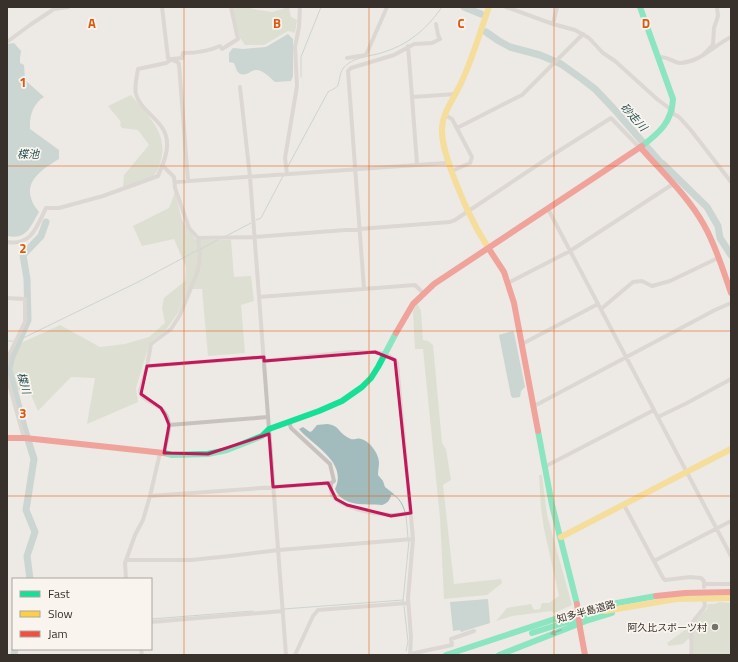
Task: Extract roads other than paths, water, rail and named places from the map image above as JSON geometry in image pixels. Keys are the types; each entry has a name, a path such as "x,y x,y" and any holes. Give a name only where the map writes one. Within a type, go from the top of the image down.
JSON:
{"main road":[{"path":"489,7 471,60 462,82 445,115 442,127 442,138 448,161 467,211 475,227 500,266 508,283 514,303 546,466 552,506 577,604 585,655"},
{"path":"7,438 27,438 172,455 208,454 227,450 262,436 269,429 328,408 351,396 370,378 386,354 404,316 423,293 434,284 548,208 609,169 665,126 673,112 673,99 640,7"},
{"path":"642,145 695,210 704,224 731,293"},
{"path":"561,537 731,449"},
{"name":"知多半島道路","path":"446,655 552,620 624,600 675,593 731,592"},
{"name":"知多半島道路","path":"466,655 584,616 613,609 647,603 693,598 731,598"},
{"path":"499,655 586,621 647,603"}],"street":[{"path":"7,42 54,8 68,7"},
{"path":"162,7 168,58 179,64 188,181"},
{"path":"7,242 18,242 31,236 46,208 59,208 103,196 135,186 158,176 167,151 166,138 161,126 138,98 135,90 139,68 166,63 172,59 182,58 183,53 195,54 210,51 220,46 222,49 238,39 231,7"},
{"path":"287,174 285,158 297,86 295,47 299,27 300,7"},
{"path":"347,58 367,56 387,7"},
{"path":"506,7 553,24 575,30 595,43 603,53 616,61 679,117 731,182"},
{"path":"553,24 557,7"},
{"path":"704,56 704,53 713,44 714,28 718,16 717,7"},
{"path":"364,289 348,71 351,68 394,55 414,44 432,44 440,39 436,24"},
{"path":"457,128 527,91 583,34"},
{"path":"658,57 664,56 680,64 704,56 731,37"},
{"path":"408,46 417,164"},
{"path":"240,87 250,177 286,655"},
{"path":"412,97 456,94"},
{"path":"445,115 452,118 471,155 471,159 467,164 452,171"},
{"path":"198,238 254,237 450,222 611,118 642,145"},
{"path":"175,182 445,163 448,161"},
{"path":"126,578 125,563 133,540 143,520 169,425 161,408 143,397 140,394 140,391 151,344 170,329 180,315 197,273 200,254 198,238 189,228 177,194 174,177 162,165"},
{"path":"508,283 570,251 673,184"},
{"path":"548,208 731,556"},
{"path":"601,309 634,282 642,281 652,286 670,281 718,258"},
{"path":"259,297 415,285 423,293"},
{"path":"7,298 25,299 25,322 8,357 7,365"},
{"path":"534,405 731,303"},
{"path":"522,344 598,304"},
{"path":"147,366 349,352 375,352 386,354 395,360 397,363 413,539 408,603 411,637 410,655 452,645 451,639 474,631"},
{"path":"7,377 27,438"},
{"path":"658,417 687,403 731,378"},
{"path":"546,466 654,410"},
{"path":"169,425 268,417"},
{"path":"289,422 291,428 330,464 334,481 331,483 330,489 336,499 347,506 391,516 411,513"},
{"path":"150,496 331,483"},
{"path":"624,505 662,578 665,580 698,577 703,579 704,586 731,584"},
{"path":"654,561 731,521"},
{"path":"126,560 191,560 279,550 413,539"},
{"path":"691,655 691,630 694,622 705,606 704,600"},
{"path":"295,655 312,616 318,610 408,603"},
{"path":"152,622 283,612"}],"water":[{"path":"288,34 293,39 293,76 291,81 275,82 259,70 252,71 248,74 240,74 234,63 229,62 229,53 233,48 243,49 266,47"},
{"name":"楪池","path":"14,43 21,51 20,63 24,65 25,80 44,97 37,103 32,111 30,129 59,150 59,159 38,174 34,179 30,191 31,198 33,204 39,212 24,234 14,237 7,236 7,44"},
{"path":"513,331 525,387 521,391 520,397 513,398 511,396 499,335"},
{"path":"327,424 336,427 349,438 368,442 373,448 379,459 378,475 383,481 385,487 394,494 391,495 387,502 382,505 355,503 349,502 338,495 335,489 338,479 337,471 333,463 320,448 299,429 303,427 310,432 317,425"},
{"path":"488,599 490,623 461,632 460,630 453,631 450,602"}],"waterway":[{"path":"301,77 301,57 321,7"},
{"path":"287,168 328,92 337,86 343,68 356,59 381,53 400,46 423,30 442,7"},
{"name":"砂走川","path":"464,7 481,14"},
{"name":"砂走川","path":"486,32 510,47 540,55 561,64 595,89 661,163 707,207 718,226 720,238 731,255"},
{"path":"256,220 261,218 283,176"},
{"name":"楪川","path":"30,578 27,556 35,532 26,510 34,459 9,370 11,359 28,320 27,279 23,255 41,236 46,222"},
{"path":"226,236 251,223"},
{"path":"201,249 219,239"},
{"path":"17,341 138,282 198,250"},
{"path":"7,341 13,341"},
{"path":"392,494 397,497 405,512"},
{"path":"406,515 408,538"},
{"path":"403,601 409,541"},
{"path":"284,609 403,600"},
{"path":"404,606 408,642 406,651"},
{"path":"152,619 253,611"},
{"name":"楪川","path":"14,655 15,650"}],"place":[{"name":"阿久比スポーツ村","path":"715,627"}]}
